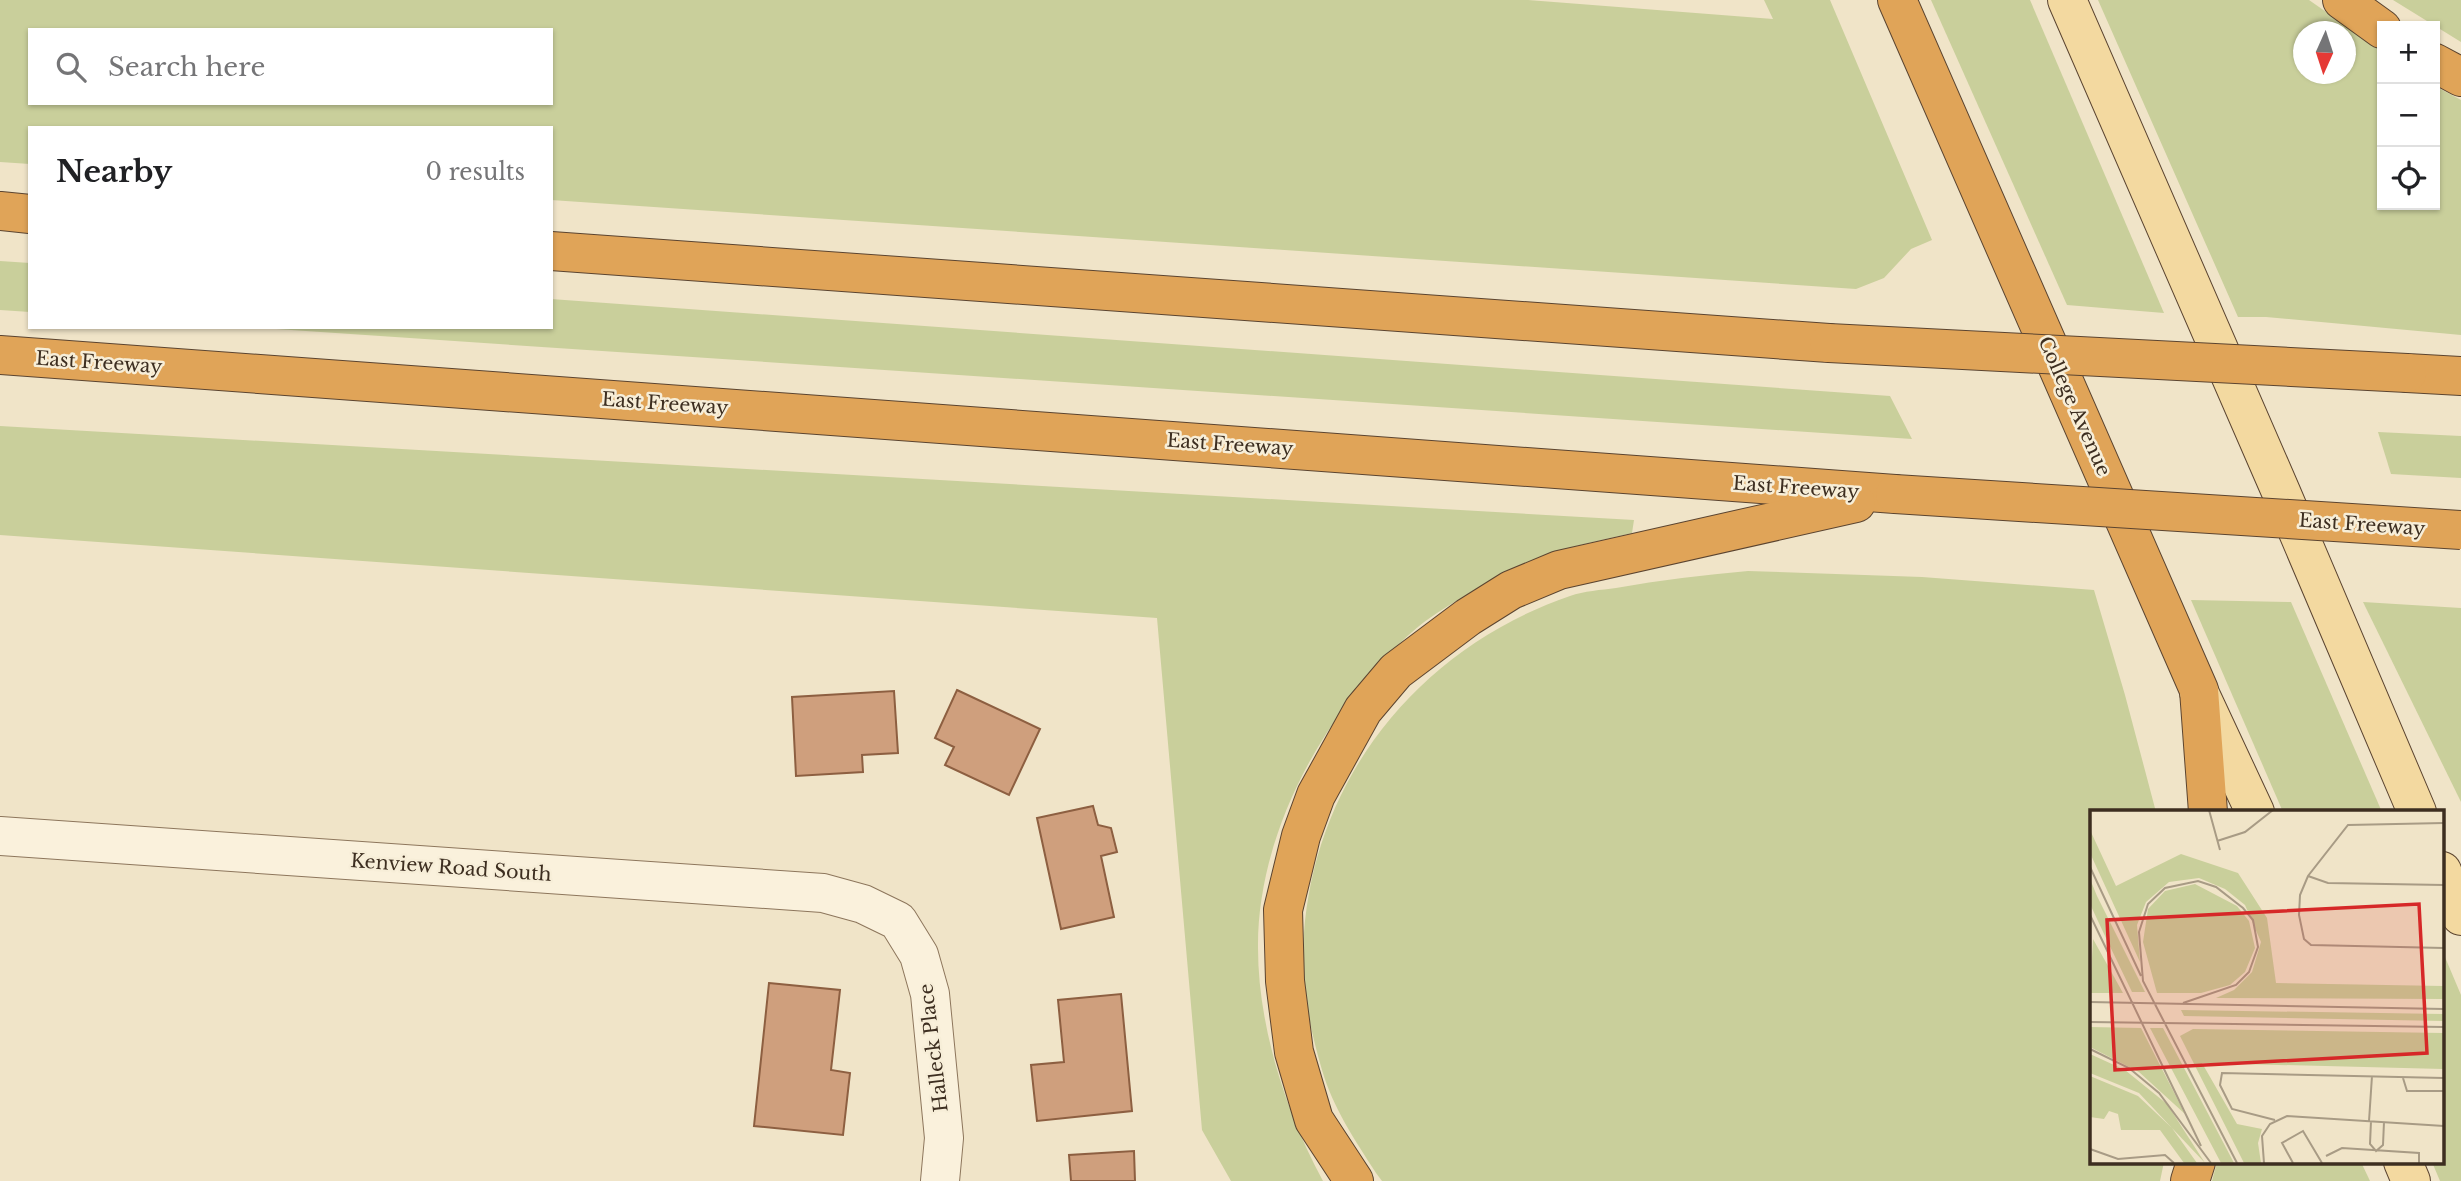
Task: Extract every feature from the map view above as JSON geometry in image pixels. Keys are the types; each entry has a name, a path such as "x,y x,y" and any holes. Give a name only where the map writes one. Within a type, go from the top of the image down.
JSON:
{"highway":[{"name":"College Avenue","path":"1897,0 2199,690"},
{"path":"2342,0 2377,25"},
{"path":"2440,66 2461,77"},
{"path":"0,211 28,214"},
{"path":"553,251 1829,343 2461,376"},
{"name":"East Freeway","path":"0,355 1895,494 2461,530"},
{"path":"1354,1181 1314,1120 1294,1052 1285,981 1283,910 1301,836 1316,795 1363,710 1396,671 1468,617 1523,585 1559,570 1895,494"},
{"path":"2199,690 2208,810"},
{"path":"2190,1181 2195,1164"}],"main road":[{"path":"2067,0 2416,810"},
{"name":"College Avenue","path":"2199,690 2254,810"},
{"path":"2444,876 2461,916"},
{"path":"2404,1164 2411,1181"}],"street":[{"name":"Kenview Road South","path":"0,836 823,893 863,904 898,921"},
{"name":"Halleck Place","path":"898,921 919,955 930,994 944,1138 940,1181"}],"green space":[{"path":"0,0 1528,0 1773,19 1764,0 1830,0 1932,240 1911,249 1884,278 1856,289 553,200 553,126 28,126 28,164 0,162"},
{"path":"1931,0 2030,0 2164,313 2067,305"},
{"path":"2098,0 2309,0 2339,21 2293,21 2293,84 2356,84 2356,33 2377,48 2377,210 2440,210 2440,89 2461,100 2461,335 2266,317 2238,317"},
{"path":"2393,0 2461,0 2461,42 2440,29 2440,21 2427,21"},
{"path":"0,261 28,263 28,312 0,310"},
{"path":"553,299 1890,396 1912,439 275,329 553,329"},
{"path":"0,426 1634,520 1632,533 1545,556 1476,589 1424,622 1389,654 1329,729 1296,787 1272,850 1259,916 1258,948 1263,1008 1277,1068 1297,1127 1323,1181 1231,1181 1202,1130 1157,618 0,535"},
{"path":"2378,432 2461,436 2461,478 2391,474"},
{"path":"1748,571 1922,577 2094,590 2155,810 2090,810 2090,1164 2164,1164 2160,1181 1382,1181 1345,1123 1327,1084 1312,1030 1303,974 1308,899 1322,840 1346,785 1377,735 1416,691 1462,652 1513,620 1570,596 1665,580"},
{"path":"2191,600 2291,602 2381,810 2282,810"},
{"path":"2363,602 2461,608 2461,802"},
{"path":"2444,955 2461,995 2461,1181 2440,1181 2433,1164 2444,1164"},
{"path":"2216,1164 2362,1164 2370,1181 2212,1181"}],"building":[{"path":"957,690 1040,729 1009,795 945,765 954,747 935,738"},
{"path":"894,691 898,753 862,755 863,772 796,776 792,697"},
{"path":"1093,806 1098,825 1111,828 1117,852 1101,856 1114,917 1061,929 1037,818"},
{"path":"769,983 840,990 831,1070 850,1073 843,1135 754,1126"},
{"path":"1121,994 1132,1111 1037,1121 1031,1065 1064,1062 1058,1000"},
{"path":"1134,1151 1135,1181 1071,1181 1069,1155"}]}
